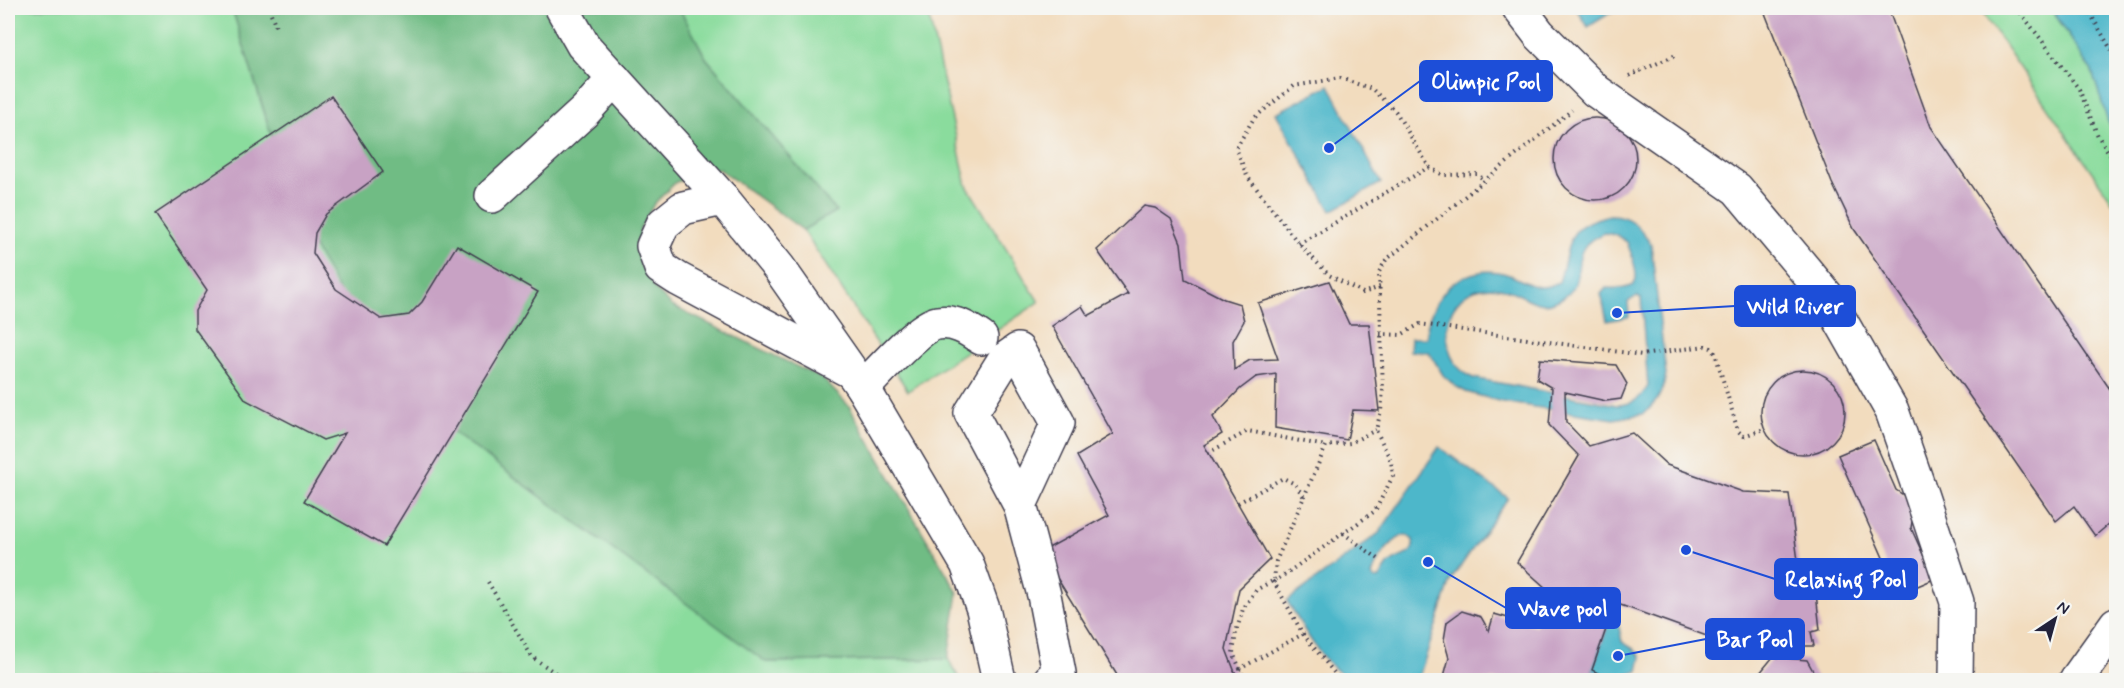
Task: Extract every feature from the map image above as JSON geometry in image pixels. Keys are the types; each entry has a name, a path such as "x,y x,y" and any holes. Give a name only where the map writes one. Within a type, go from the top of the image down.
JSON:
{"street":[{"path":"562,8 583,45 723,199 778,268 858,380 967,564 983,609 999,681"},
{"path":"1519,8 1539,34 1596,91 1737,189 1826,295 1892,411 1925,505 1957,602 1956,681"},
{"path":"492,196 585,111 614,79"},
{"path":"723,199 683,208 663,224 653,246 661,268 858,380"},
{"path":"858,380 936,322 961,325 981,338"},
{"path":"1020,505 1044,595 1059,673 1050,681"},
{"path":"2076,681 2116,624"}],"path":[{"path":"269,8 276,27"},
{"path":"2017,8 2079,89 2098,136 2116,164"},
{"path":"2087,8 2116,58"},
{"path":"1245,681 1233,653 1236,632 1244,609 1256,590 1277,579 1375,511 1393,476 1391,461 1376,430 1383,390 1379,272 1386,260 1596,91 1678,54"},
{"path":"1380,287 1363,293 1329,274 1299,244 1247,176 1236,148 1254,118 1294,86 1340,78 1372,89 1396,112 1429,167 1443,175 1476,174 1484,180"},
{"path":"1299,244 1429,167"},
{"path":"1380,334 1401,335 1419,324 1642,355 1705,346 1711,348 1715,353 1738,431 1744,436 1764,429"},
{"path":"1208,453 1248,431 1326,447 1350,443 1376,430"},
{"path":"1326,447 1276,561 1277,579 1274,582 1303,634 1342,681"},
{"path":"1238,503 1283,478 1295,484 1304,497"},
{"path":"1343,533 1380,560"},
{"path":"488,582 532,657 566,681"},
{"path":"1234,672 1303,634"}],"green space":[{"path":"8,8 232,8 297,218 766,662 948,659 960,680 14,680 8,669"},
{"path":"232,8 679,8 706,58 836,211 803,230 719,169 676,182 654,204 640,229 640,264 655,289 672,306 823,379 849,406 958,593 948,659 766,662 397,391 297,218"},
{"path":"679,8 927,8 967,186 1039,302 908,391 803,230 835,211 706,58"},
{"path":"1979,8 2051,8 2092,71 2108,122 2116,133 2116,207"}],"water":[{"path":"1576,8 1618,8 1588,27"},
{"path":"2051,8 2116,8 2116,133 2108,122 2092,71"},
{"path":"1329,85 1381,183 1331,211 1276,113"},
{"path":"1610,215 1624,217 1639,228 1651,245 1666,374 1657,400 1642,414 1614,419 1502,402 1466,392 1455,386 1443,375 1429,352 1410,351 1411,338 1427,338 1430,318 1444,292 1466,276 1485,272 1503,273 1531,285 1543,287 1559,282 1571,238 1576,231 1595,219","holes":["1604,233 1616,235 1627,242 1634,263 1636,281 1629,287 1606,288 1601,294 1607,321 1629,317 1628,302 1637,296 1641,298 1648,386 1639,398 1627,404 1617,405 1473,378 1457,366 1450,353 1447,330 1451,313 1462,297 1475,290 1489,287 1511,291 1541,304 1554,302 1573,288 1580,255 1587,244"]},
{"path":"1439,447 1508,498 1451,580 1418,680 1371,682 1346,676 1335,669 1316,648 1287,601 1379,533","holes":["1408,536 1413,540 1412,550 1392,562 1380,578 1375,579 1372,575 1384,552 1397,539"]},
{"path":"1612,613 1619,627 1622,642 1634,649 1641,657 1638,671 1613,680 1592,670"}],"building":[{"path":"1763,8 1888,8 1931,127 2116,398 2116,518 2095,536 2074,506 2056,521 1854,229 1832,183"},
{"path":"331,96 383,172 326,214 315,233 313,253 336,289 381,319 409,315 422,302 457,245 538,292 384,546 304,501 345,433 323,440 246,400 195,329 195,311 207,290 155,214"},
{"path":"1595,118 1611,121 1624,130 1633,143 1636,159 1633,175 1624,188 1611,197 1595,200 1579,197 1566,188 1557,175 1554,159 1557,143 1566,130 1579,121"},
{"path":"1144,206 1155,208 1171,219 1181,243 1185,279 1224,299 1240,304 1244,321 1233,341 1234,370 1250,360 1278,359 1258,303 1329,281 1349,324 1369,324 1379,411 1353,410 1347,440 1275,428 1276,374 1256,377 1240,389 1213,417 1222,434 1204,445 1270,559 1239,589 1226,649 1238,680 1120,680 1041,552 1109,515 1077,456 1113,434 1052,326 1082,306 1088,316 1128,294 1097,250"},
{"path":"1540,359 1616,365 1627,384 1621,399 1606,401 1565,392 1566,422 1589,446 1632,433 1667,465 1743,492 1789,494 1801,583 1815,584 1820,630 1811,632 1814,646 1758,646 1715,639 1615,603 1592,670 1611,680 1443,680 1449,658 1444,640 1447,622 1462,611 1481,617 1489,631 1494,614 1536,626 1547,589 1517,562 1579,456 1549,425 1552,388 1537,379"},
{"path":"1795,370 1811,370 1827,377 1838,388 1845,404 1842,428 1833,442 1811,454 1795,454 1779,447 1768,436 1761,420 1761,404 1768,388 1779,377"},
{"path":"1874,440 1896,490 1915,503 1911,528 1934,579 1899,594 1838,455"},
{"path":"1773,657 1807,660 1818,680 1754,680"}],"place":[{"name":"Olimpic Pool","path":"1329,148"},
{"name":"Wild River","path":"1617,313"},
{"name":"Relaxing Pool","path":"1686,550"},
{"name":"Wave pool","path":"1428,562"},
{"name":"Bar Pool","path":"1618,656"}]}
